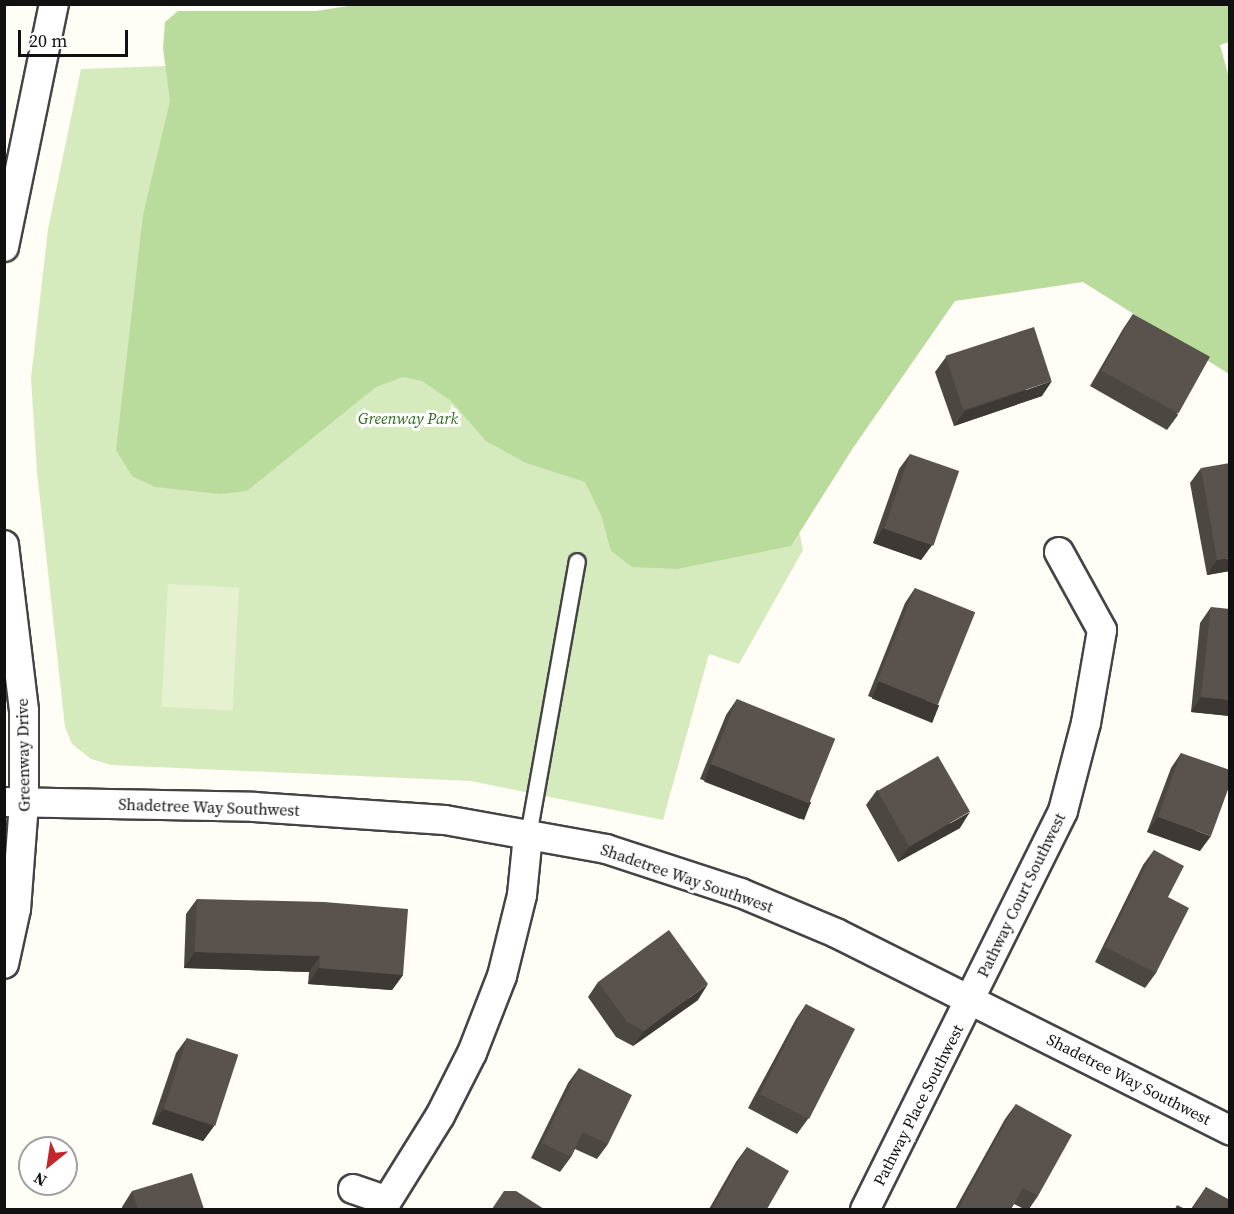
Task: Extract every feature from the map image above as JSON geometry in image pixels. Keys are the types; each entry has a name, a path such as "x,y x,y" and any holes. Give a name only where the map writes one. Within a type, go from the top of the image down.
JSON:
{"street":[{"path":"4,247 54,4"},
{"name":"Greenway Drive","path":"4,545 24,711 14,802 16,909 4,964"},
{"name":"Pathway Court Southwest","path":"970,1000 1063,811 1086,723 1102,630 1059,552"},
{"name":"Shadetree Way Southwest","path":"14,802 254,807 445,820 606,849 741,893 836,933 1230,1130"},
{"path":"353,1189 387,1201 440,1116 472,1053 502,976 522,895 528,835"},
{"name":"Pathway Place Southwest","path":"865,1209 970,1000"}],"lane":[{"path":"528,835 577,561"}],"green space":[{"path":"361,4 1229,5 1229,42 1220,45 1230,81 1229,374 1083,282 955,301 853,448 791,546 677,569 632,567 611,551 601,515 585,482 526,463 486,441 451,401 422,381 403,377 376,387 247,491 220,494 155,487 132,476 116,450 143,215 170,101 163,48 165,22 178,11 316,11"},
{"name":"Greenway Park","path":"532,53 722,159 803,550 739,664 709,654 663,820 471,781 111,765 91,759 72,744 65,727 37,472 31,378 48,229 81,69"},
{"path":"168,584 239,588 232,711 162,707"}],"building":[{"path":"1133,314 1210,357 1178,414 1101,371"},
{"path":"1034,327 1052,381 963,410 946,356"},
{"path":"910,454 959,471 933,546 884,529"},
{"path":"1230,463 1230,558 1217,560 1201,468"},
{"path":"915,588 975,612 938,705 878,681"},
{"path":"1211,607 1230,609 1230,700 1201,697"},
{"path":"737,699 835,739 809,804 711,764"},
{"path":"1181,753 1230,770 1230,784 1211,836 1158,817"},
{"path":"938,756 970,811 909,846 877,791"},
{"path":"1154,850 1184,866 1168,897 1189,908 1156,973 1105,947"},
{"path":"197,899 324,902 408,909 403,975 319,968 320,956 195,952"},
{"path":"669,930 708,984 644,1031 627,1022 598,982"},
{"path":"806,1004 855,1029 809,1119 760,1094"},
{"path":"187,1038 238,1055 215,1126 164,1109"},
{"path":"579,1068 632,1095 608,1144 583,1132 571,1157 542,1143"},
{"path":"1016,1104 1072,1135 1038,1196 1023,1188 1011,1209 959,1209 965,1196"},
{"path":"747,1147 789,1171 767,1209 712,1209"},
{"path":"192,1173 204,1209 138,1209 132,1191"},
{"path":"1206,1187 1230,1200 1230,1209 1193,1209"},
{"path":"504,1191 516,1191 544,1209 492,1209"}]}
